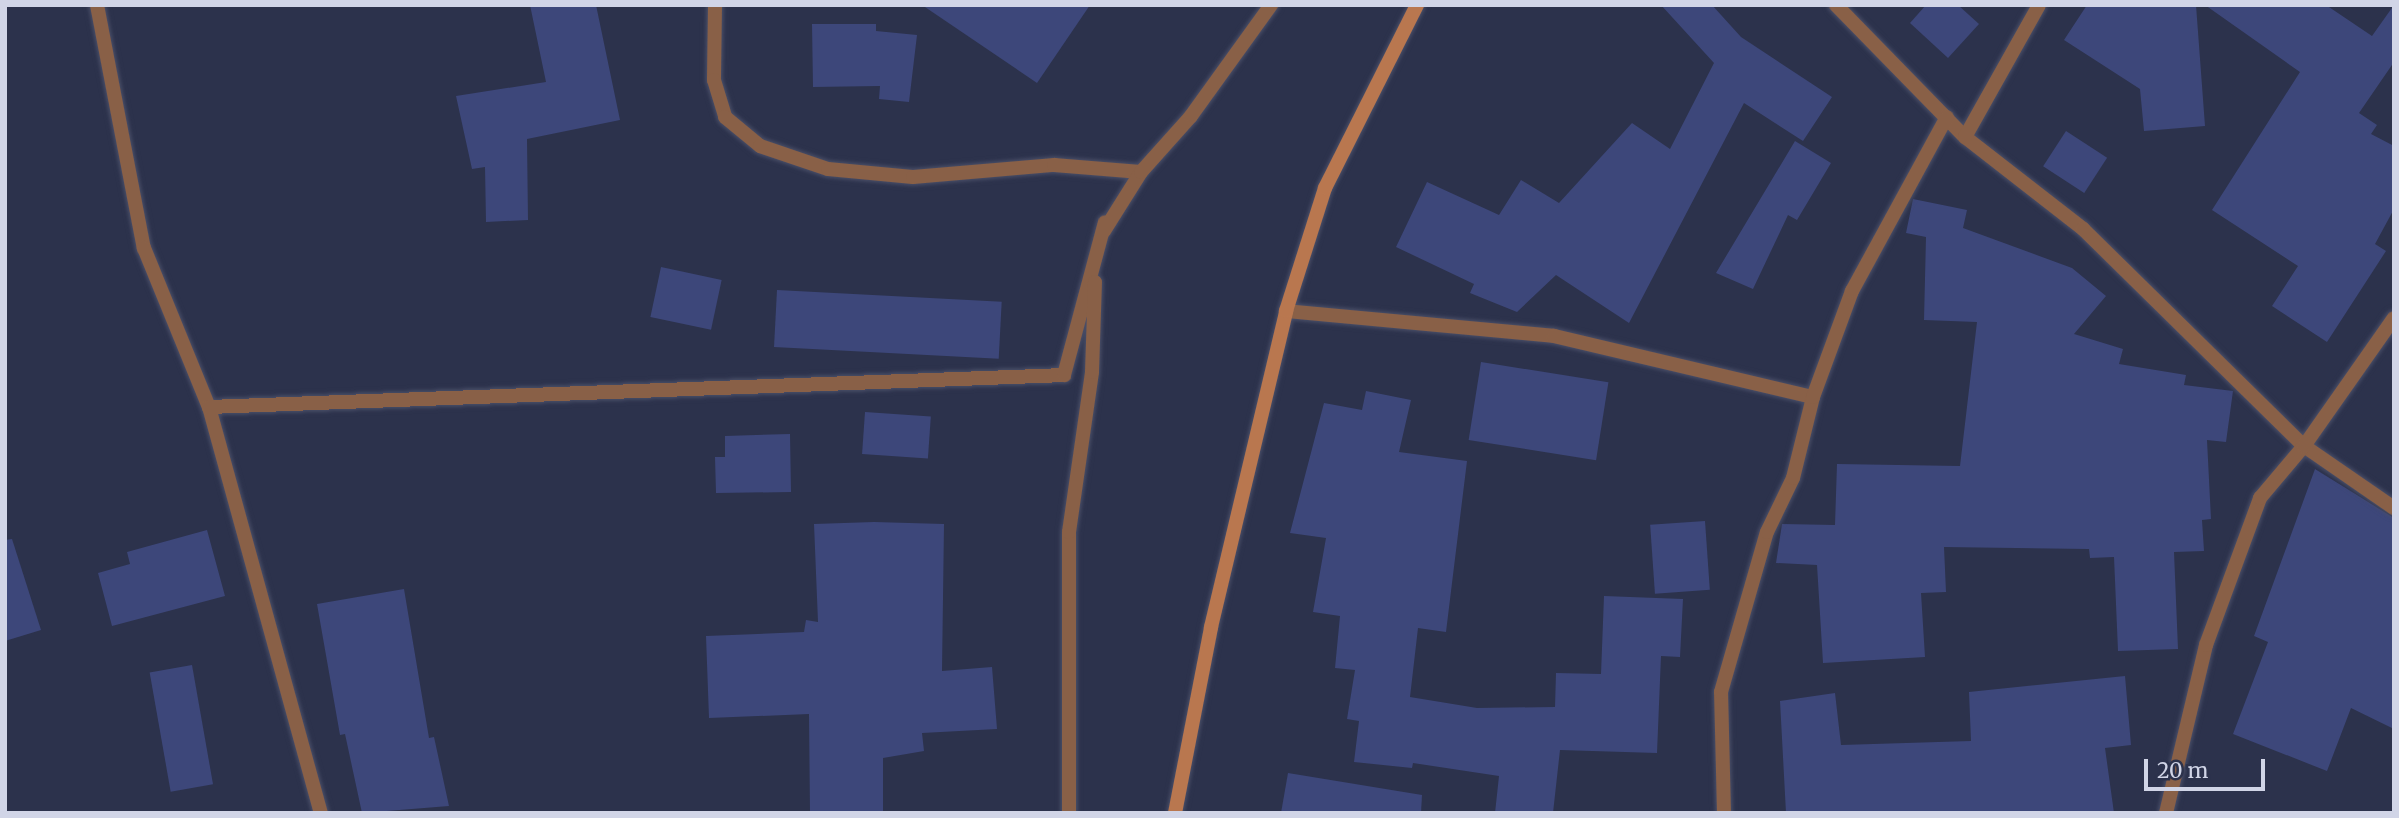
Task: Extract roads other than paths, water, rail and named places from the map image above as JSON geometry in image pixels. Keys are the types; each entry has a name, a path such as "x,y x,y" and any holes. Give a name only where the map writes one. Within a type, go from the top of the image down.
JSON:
{"main road":[{"path":"1175,813 1211,627 1286,311 1325,188 1418,5"}],"street":[{"path":"97,5 144,248 209,407 321,813"},
{"path":"715,5 714,80 725,117 760,146 828,169 914,177 1054,165 1141,172"},
{"path":"209,407 1064,375 1105,222 1141,172 1191,116 1271,5"},
{"path":"1836,5 1965,137 2083,229 2304,446 2394,508"},
{"path":"1965,137 2039,5"},
{"path":"1724,813 1721,692 1767,532 1793,478 1813,397 1852,291 1947,117"},
{"path":"1069,813 1069,533 1105,222"},
{"path":"1286,311 1554,336 1813,397"},
{"path":"2166,813 2206,645 2260,498 2304,446 2394,318"}]}
